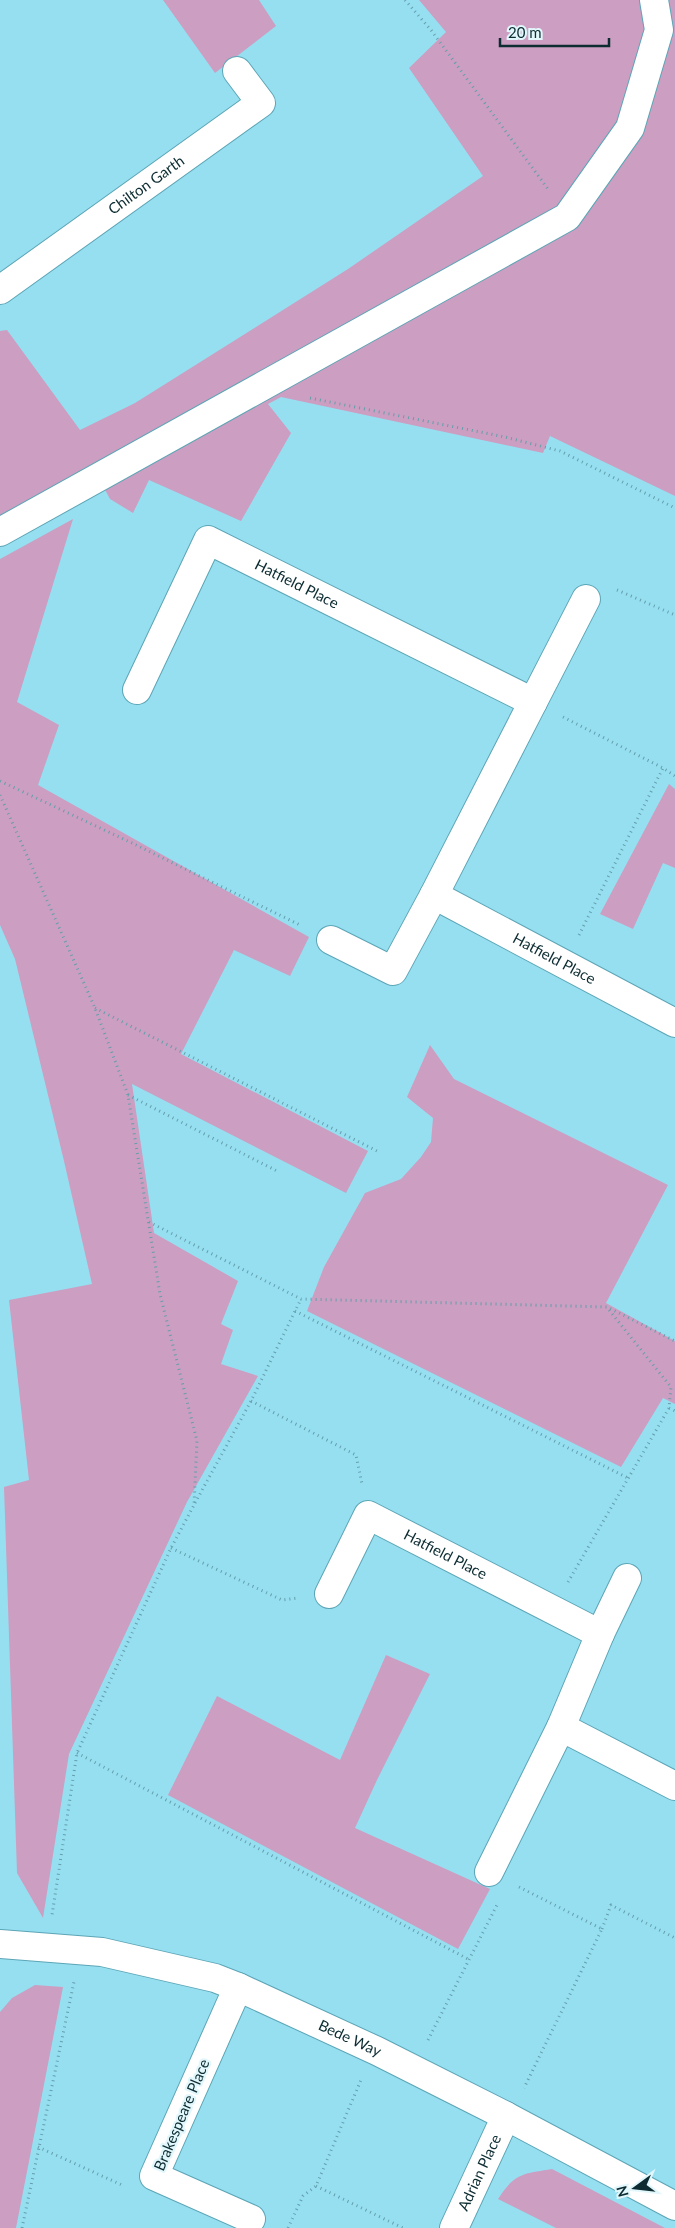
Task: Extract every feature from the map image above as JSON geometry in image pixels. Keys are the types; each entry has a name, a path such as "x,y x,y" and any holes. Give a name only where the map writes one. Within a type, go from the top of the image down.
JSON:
{"street":[{"path":"0,532 567,217 630,128 659,30 654,0"},
{"name":"Chilton Garth","path":"0,290 261,103 237,71"},
{"name":"Hatfield Place","path":"136,690 208,540 533,702"},
{"path":"331,940 393,971 586,598"},
{"name":"Hatfield Place","path":"434,895 675,1023"},
{"path":"329,1594 368,1516"},
{"name":"Hatfield Place","path":"368,1516 600,1634"},
{"path":"499,1877 600,1634 627,1578"},
{"path":"561,1726 675,1786"},
{"name":"Bede Way","path":"0,1944 102,1952 206,1976 238,1987 377,2051 674,2203"},
{"name":"Brakespeare Place","path":"238,1987 154,2176 251,2219"},
{"name":"Adrian Place","path":"454,2228 508,2117"}],"path":[{"path":"405,0 437,38 567,217"},
{"path":"257,390 359,407 505,436 560,450 675,508"},
{"path":"586,598 600,582 675,615"},
{"path":"533,702 663,768 675,776"},
{"path":"564,964 663,768"},
{"path":"0,781 132,842 331,940"},
{"path":"0,795 95,1008 128,1095 160,1294 197,1442 194,1505"},
{"path":"95,1008 377,1151"},
{"path":"128,1095 277,1171"},
{"path":"148,1222 301,1300 607,1307 675,1341"},
{"path":"47,1947 77,1753 170,1548 251,1402 301,1300"},
{"path":"552,1610 669,1408 671,1387 607,1307"},
{"path":"295,1311 628,1478"},
{"path":"251,1402 356,1455 368,1516"},
{"path":"669,1408 675,1411"},
{"path":"170,1548 282,1600 329,1594"},
{"path":"77,1753 468,1959"},
{"path":"413,2069 468,1959 499,1877 589,1920 602,1929"},
{"path":"508,2117 602,1929 612,1905 675,1938"},
{"path":"22,2228 81,1950"},
{"path":"288,2228 303,2196 316,2186 362,2080 377,2051"},
{"path":"316,2186 403,2228"}],"shaded area":[{"path":"163,0 259,0 276,26 215,73"},
{"path":"419,0 675,0 675,496 550,436 543,453 281,397 268,404 291,433 241,521 149,480 133,513 110,499 95,471 0,523 0,331 7,330 80,430 135,403 348,269 483,176 409,68 446,32"},
{"path":"73,519 17,702 59,725 38,785 309,937 290,976 234,950 181,1054 368,1151 346,1193 132,1084 154,1233 238,1281 221,1324 233,1330 221,1364 258,1376 187,1502 69,1754 43,1918 17,1873 4,1487 29,1480 9,1300 92,1284 15,959 0,925 0,559"},
{"path":"669,784 675,789 675,868 663,863 633,929 600,914"},
{"path":"430,1045 454,1079 668,1185 606,1303 675,1341 675,1404 663,1398 621,1467 307,1311 324,1267 365,1193 401,1179 421,1157 431,1142 433,1118 407,1097"},
{"path":"386,1655 430,1674 355,1828 490,1889 458,1949 168,1795 217,1696 340,1760"},
{"path":"35,1985 63,1987 16,2228 0,2228 0,2012 12,1998"},
{"path":"552,2169 665,2228 556,2228 498,2199 509,2184 520,2176"}]}
